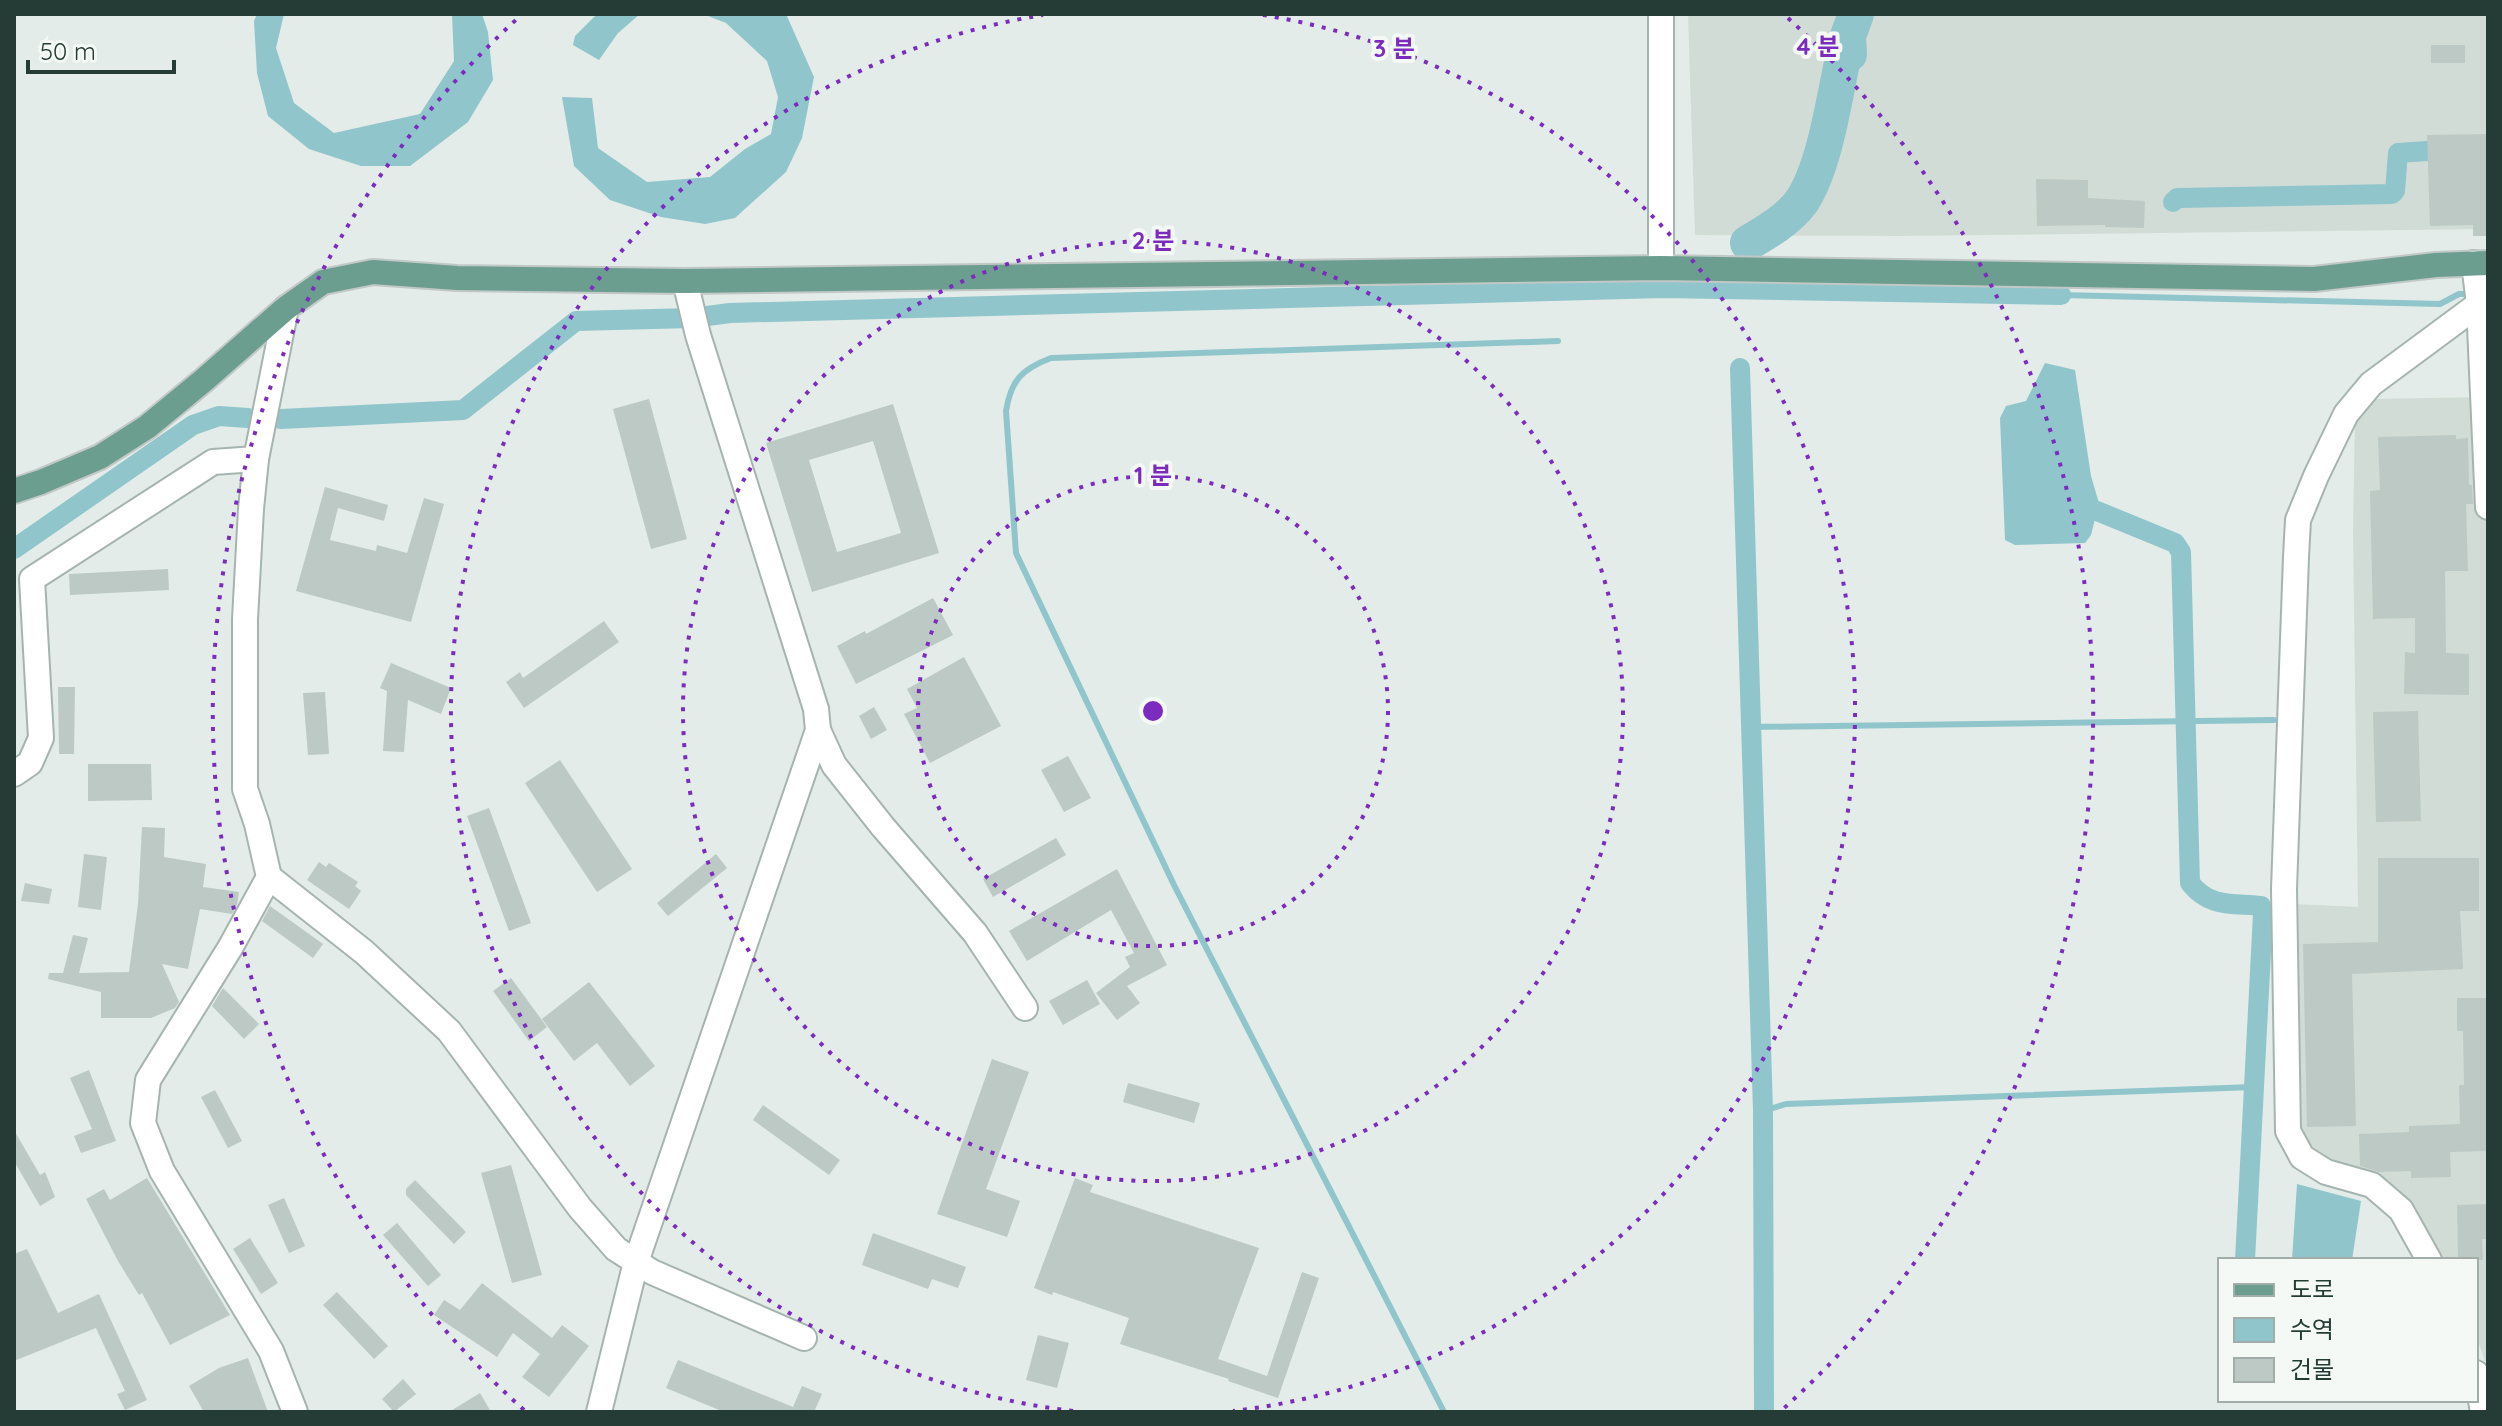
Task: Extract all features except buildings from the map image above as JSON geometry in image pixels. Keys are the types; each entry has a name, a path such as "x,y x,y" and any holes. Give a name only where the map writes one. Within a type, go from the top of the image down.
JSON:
{"main road":[{"path":"14,491 100,457 147,427 286,308 323,282 373,272 457,278 685,281 1661,268 2479,281"}],"street":[{"path":"1661,14 1661,268"},
{"path":"685,281 698,335 816,709 818,730 834,765 975,933 1025,1008"},
{"path":"2479,281 2488,507"},
{"path":"2428,1258 2401,1210 2372,1185 2326,1172 2302,1157 2288,1131 2284,889 2298,520 2346,414 2371,384 2479,281"},
{"path":"286,308 256,459 245,619 245,789 269,877 364,952 449,1031 580,1208 616,1249 652,1272 804,1338"},
{"path":"14,774 30,763 41,738 23,585 213,462 256,459"},
{"path":"599,1412 636,1262 818,730"},
{"path":"269,877 230,948 148,1080 143,1123 162,1171 271,1351 295,1412"},
{"path":"2478,1384 2483,1412"}],"shaded area":[{"path":"1688,14 2488,14 2488,229 1900,236 1695,235"},
{"path":"2488,397 2488,1361 2485,1361 2478,1341 2478,1258 2441,1258 2410,1211 2314,1151 2300,1130 2295,1098 2295,904 2358,907 2353,532 2355,417 2371,399"}],"water":[{"path":"257,14 284,14 276,48 294,103 334,133 420,114 454,61 452,14 482,14 488,32 493,80 468,122 410,166 361,166 309,149 268,116 257,73 254,21"},
{"path":"597,14 640,14 618,33 599,60 573,45 575,36"},
{"path":"703,14 786,14 814,77 802,138 786,172 735,218 705,224 661,217 610,200 574,166 562,97 592,98 598,148 647,182 710,177 745,149 771,134 778,97 767,61 726,23"},
{"path":"2045,363 2075,370 2091,476 2099,503 2091,535 2085,543 2015,545 2005,540 2000,418 2006,406 2026,401"},
{"path":"2297,1184 2361,1201 2352,1258 2292,1258"}],"waterway":[{"path":"1748,243 1791,214 1810,186 1828,132 1843,58 1849,54 1848,36 1856,14"},
{"path":"2173,202 2177,198 2392,194 2395,191 2398,153 2427,151"},
{"path":"281,419 463,410 576,321 692,318 730,313 1662,288 2061,295"},
{"path":"2061,295 2440,304 2459,294 2471,294"},
{"path":"1444,1412 1174,885 1016,553 1006,411 1011,391 1025,371 1051,358 1558,341"},
{"path":"1740,368 1763,1111 1764,1412"},
{"path":"14,549 193,425 219,416 248,418"},
{"path":"2097,511 2175,543 2181,552 2190,883 2205,897 2231,904 2261,906 2263,914 2245,1258"},
{"path":"1751,727 2274,720"},
{"path":"1763,1111 1786,1104 2254,1087"}]}
